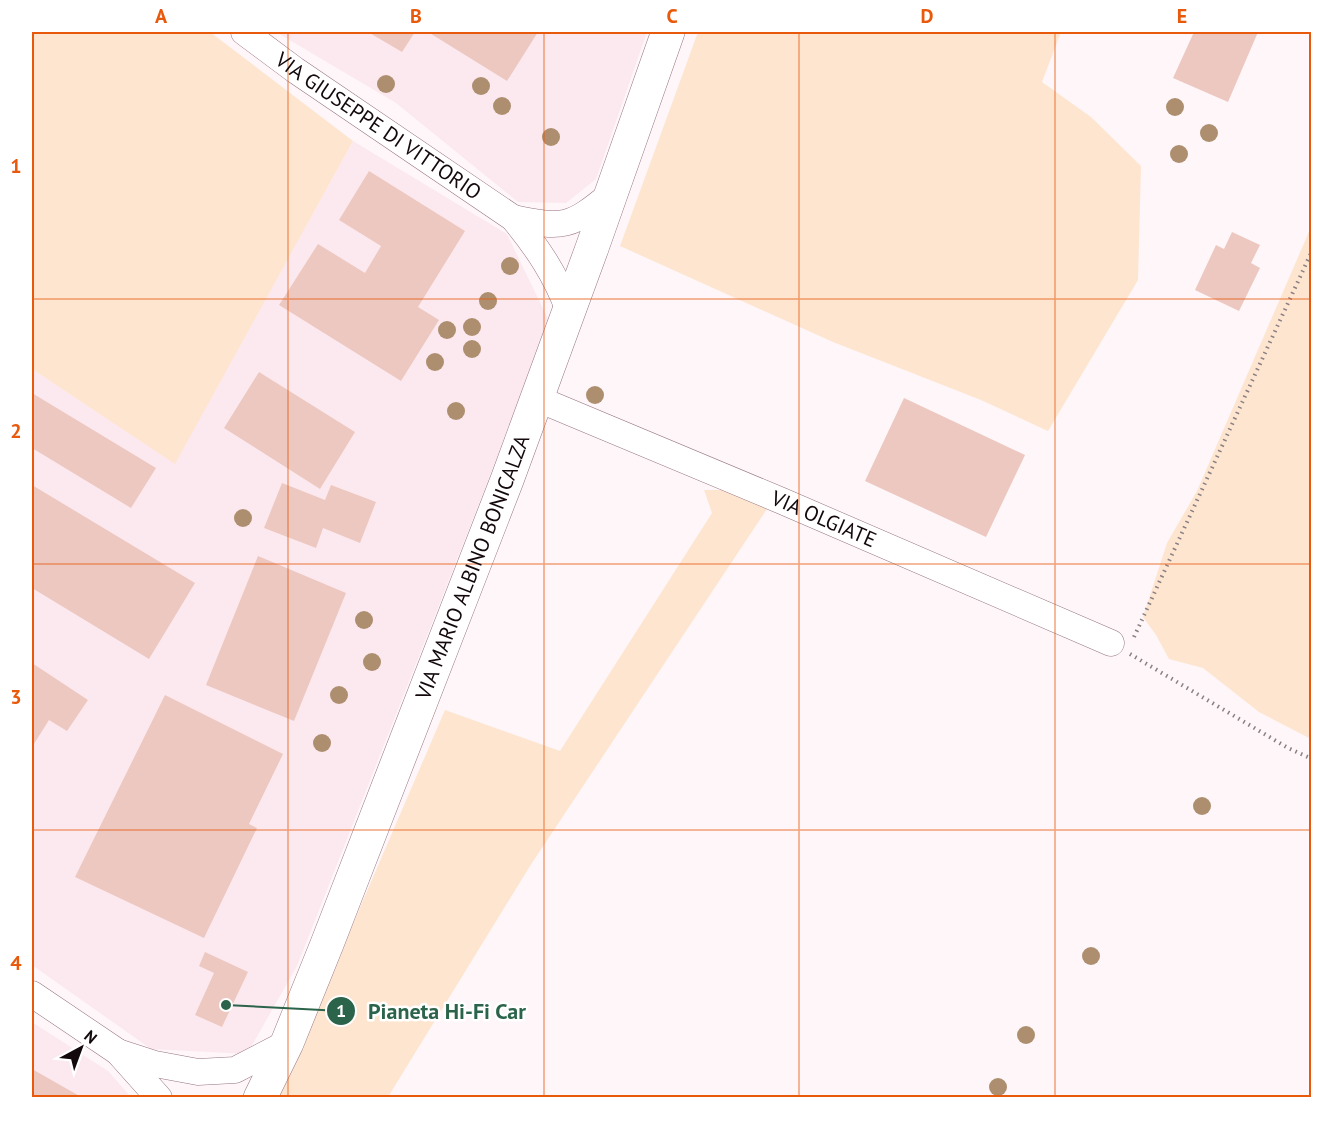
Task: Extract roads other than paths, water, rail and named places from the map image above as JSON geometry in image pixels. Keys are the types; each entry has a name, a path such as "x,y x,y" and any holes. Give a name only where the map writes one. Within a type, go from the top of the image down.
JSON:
{"main road":[{"name":"VIA MARIO ALBINO BONICALZA","path":"260,1098 287,1043 327,944 538,399 668,32"}],"street":[{"name":"VIA GIUSEPPE DI VITTORIO","path":"244,32 295,70 513,218 536,246 561,288 568,311"},
{"name":"VIA GIUSEPPE DI VITTORIO","path":"513,218 539,224 559,225 584,217 611,194"},
{"name":"VIA OLGIATE","path":"538,399 793,506 1119,648"},
{"path":"32,994 118,1052 159,1098"},
{"path":"118,1052 155,1064 198,1072 235,1070 287,1043"}],"place":[{"name":"Pianeta Hi-Fi Car","path":"226,1005"}]}
